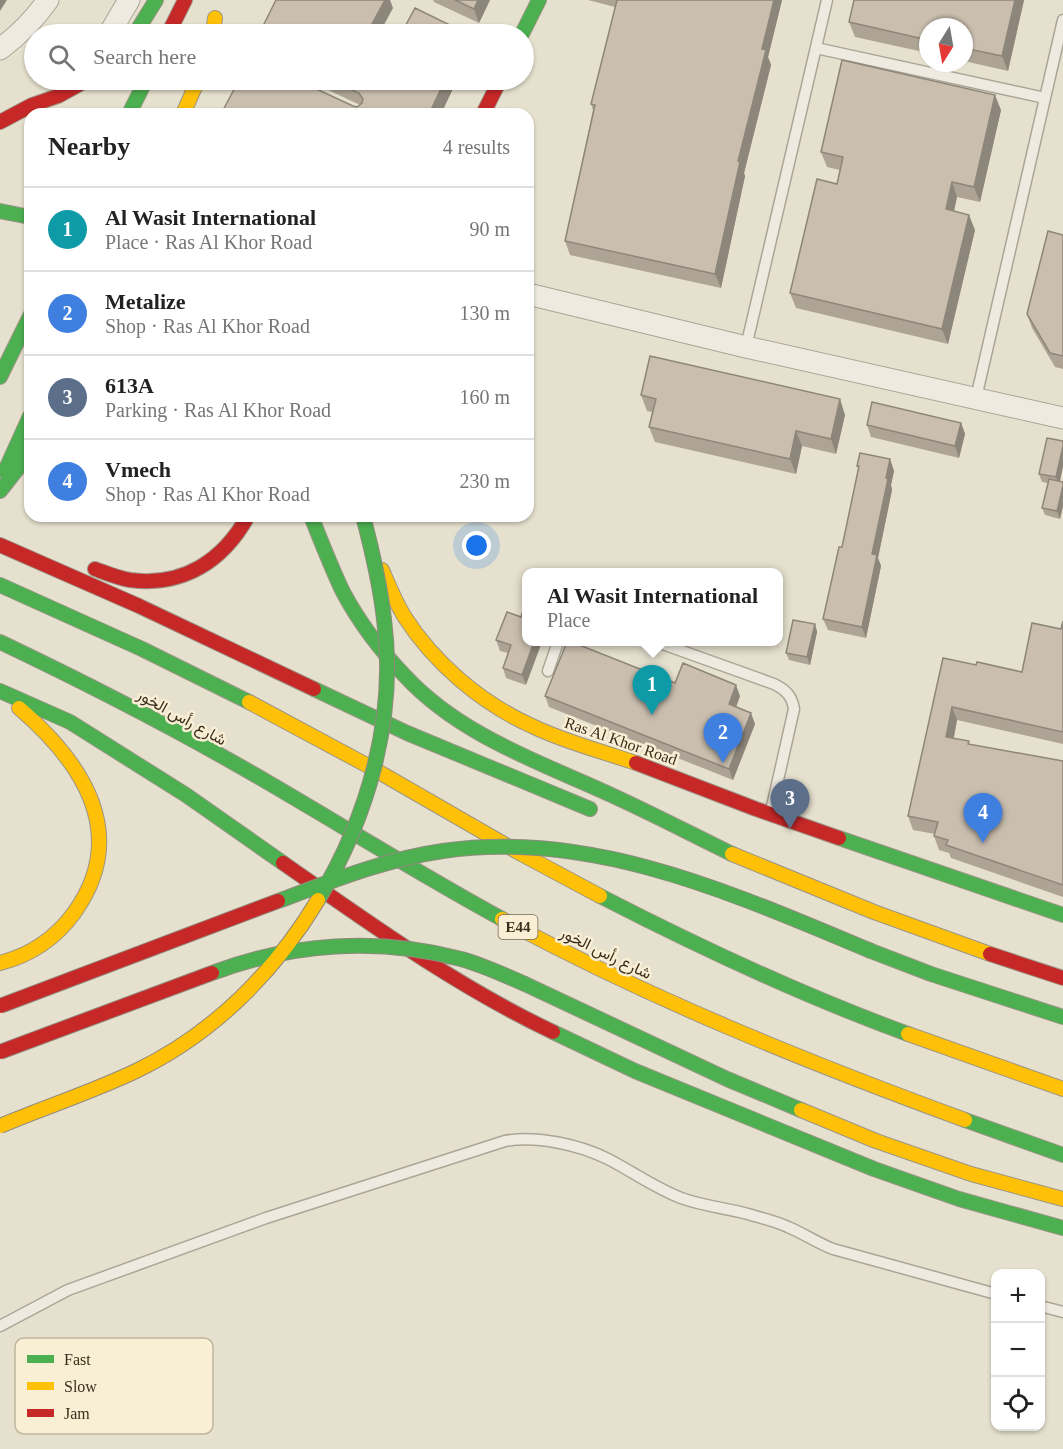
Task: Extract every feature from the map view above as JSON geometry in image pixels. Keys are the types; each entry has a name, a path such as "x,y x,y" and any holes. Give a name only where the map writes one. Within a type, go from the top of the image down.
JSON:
{"main road":[{"path":"141,24 156,0"},
{"path":"173,24 185,0"},
{"path":"526,24 535,3"},
{"path":"212,24 217,14 215,24"},
{"path":"26,108 69,90"},
{"path":"132,108 141,90"},
{"path":"173,108 181,90"},
{"path":"186,108 194,90"},
{"path":"486,108 495,90"},
{"path":"0,122 24,109"},
{"path":"0,211 24,216"},
{"path":"0,377 24,328"},
{"path":"0,481 24,429"},
{"path":"0,491 19,467 24,457"},
{"path":"78,562 132,581 177,577 217,556 227,547 245,522"},
{"path":"314,522 349,603 384,652 425,696 481,735 745,859 932,934 1063,978"},
{"path":"0,1126 132,1073 199,1034 223,1016 265,974 321,898 343,858 365,804 374,775 385,714 387,652 385,621 376,565 365,522"},
{"name":"Ras Al Khor Road","path":"370,522 379,560 395,600 406,618 437,657 455,675 504,712 568,742 646,767 771,814 1063,915"},
{"path":"3,546 44,550"},
{"path":"3,546 139,606 407,734 602,814"},
{"path":"0,585 143,649 228,692 370,767 602,897 684,937 874,1021 1063,1089"},
{"name":"شارع رأس الخور","path":"0,642 126,705 251,773 426,876 557,948 663,999 781,1050 1063,1155"},
{"path":"0,693 39,726 71,765 95,810 99,832 99,856 94,878 77,911 59,931 37,947 21,956 0,963"},
{"path":"0,693 70,722 120,752 426,961 536,1024 635,1071 874,1169 959,1199 1063,1228"},
{"path":"664,834 745,859"},
{"path":"0,1006 349,874 401,858 455,849 510,846 565,850 611,858 702,883 931,974 1063,1017"},
{"path":"0,1052 258,957 316,947 375,945 404,948 462,959 493,970 727,1079 876,1141 971,1174 1063,1199"}],"street":[{"path":"30,24 48,0"},
{"path":"115,24 129,0"},
{"path":"0,49 24,30"},
{"path":"32,105 52,90"},
{"path":"534,295 746,347 1063,418"}],"lane":[{"path":"746,347 827,0"},
{"path":"976,399 1063,20"},
{"path":"816,48 1045,98"},
{"path":"548,671 557,646"},
{"path":"668,646 774,684 788,693 794,709 771,814"},
{"path":"0,1326 68,1290 266,1218 505,1141 530,1138 591,1152 685,1200 787,1226 833,1249 991,1293"},
{"path":"1045,1307 1063,1312"}],"building":[{"path":"276,0 385,0 372,24 264,24"},
{"path":"455,0 478,0 474,9"},
{"path":"617,0 774,0 762,49 766,50 738,161 740,162 715,274 565,241 595,105 591,104"},
{"path":"854,0 1015,0 1002,56 973,50 973,18 919,18 919,38 849,22"},
{"path":"415,8 448,24 406,24"},
{"path":"842,60 995,95 974,187 952,182 946,209 969,215 942,329 790,293 817,179 837,184 843,157 821,152"},
{"path":"234,90 319,90 357,107 363,99 359,93 353,90 440,90 432,108 224,108"},
{"path":"1048,231 1063,235 1063,356 1050,353 1027,314"},
{"path":"650,356 840,399 831,439 796,431 790,459 649,427 656,399 641,395"},
{"path":"872,402 961,423 955,446 867,425"},
{"path":"1047,438 1063,441 1056,477 1039,474"},
{"path":"860,453 890,459 872,554 877,555 862,627 823,619 839,547 842,547"},
{"path":"1049,479 1063,482 1057,511 1042,508"},
{"path":"507,612 521,617 522,614 522,646 533,646 522,675 503,668 511,645 496,640"},
{"path":"793,620 815,624 807,657 786,653"},
{"path":"1063,621 1063,732 952,707 946,737 969,741 968,744 1063,761 1063,885 946,845 948,840 934,836 938,822 908,816 943,658 976,665 977,662 1022,672 1032,623 1061,629"},
{"path":"565,646 582,646 675,683 683,663 736,685 729,704 751,713 729,769 545,696"}],"traffic: fast":[{"path":"141,24 156,0"},
{"path":"527,24 539,0"},
{"path":"132,108 141,90"},
{"path":"0,211 24,216"},
{"path":"0,377 24,328"},
{"path":"5,471 24,429"},
{"path":"0,491 19,467 24,457"},
{"path":"313,522 343,592 356,614 387,657 427,697 450,715 501,745 625,801 732,854"},
{"path":"318,900 336,868 364,801 375,766 382,730 387,656 384,619 364,522"},
{"path":"0,585 142,649 249,702"},
{"path":"0,642 213,751 502,919"},
{"path":"314,689 407,733 590,809"},
{"path":"0,691 70,722 186,795 283,863"},
{"path":"839,838 1063,915"},
{"path":"278,901 401,859 443,851 499,847 554,849 609,858 716,889 871,951"},
{"path":"600,896 752,970 830,1004 908,1034"},
{"path":"212,973 273,955 335,946 367,946 430,952 461,959 525,984"},
{"path":"871,951 931,974 1063,1017"},
{"path":"525,984 727,1079 801,1110"},
{"path":"553,1032 635,1071 874,1169 959,1199 1063,1228"},
{"path":"965,1120 1063,1155"}],"traffic: slow":[{"path":"214,24 215,18"},
{"path":"186,108 194,90"},
{"path":"382,570 401,610 429,650 477,693 513,717 545,732 636,763"},
{"path":"249,702 600,896"},
{"path":"0,963 32,951 59,931 74,913 91,884 98,855 98,828 92,801 79,776 42,729 19,708"},
{"path":"732,854 874,912 990,954"},
{"path":"0,1126 119,1079 191,1039 216,1020 261,976 301,927 318,900"},
{"path":"502,919 615,976 730,1028 965,1120"},
{"path":"908,1034 1063,1089"},
{"path":"801,1110 876,1141 971,1174 1063,1199"}],"traffic: jam":[{"path":"173,24 185,0"},
{"path":"26,108 69,90"},
{"path":"486,108 495,90"},
{"path":"0,122 24,109"},
{"path":"95,569 130,580 149,581 184,575 214,558 244,522"},
{"path":"0,545 139,606 314,689"},
{"path":"636,763 839,838"},
{"path":"283,863 448,974 482,995 553,1032"},
{"path":"0,1006 278,901"},
{"path":"990,954 1063,978"},
{"path":"0,1052 212,973"}],"place":[{"name":"Al Wasit International","path":"652,715"},
{"name":"Metalize","path":"723,763"},
{"name":"613A","path":"790,829"},
{"name":"Vmech","path":"983,843"}]}
